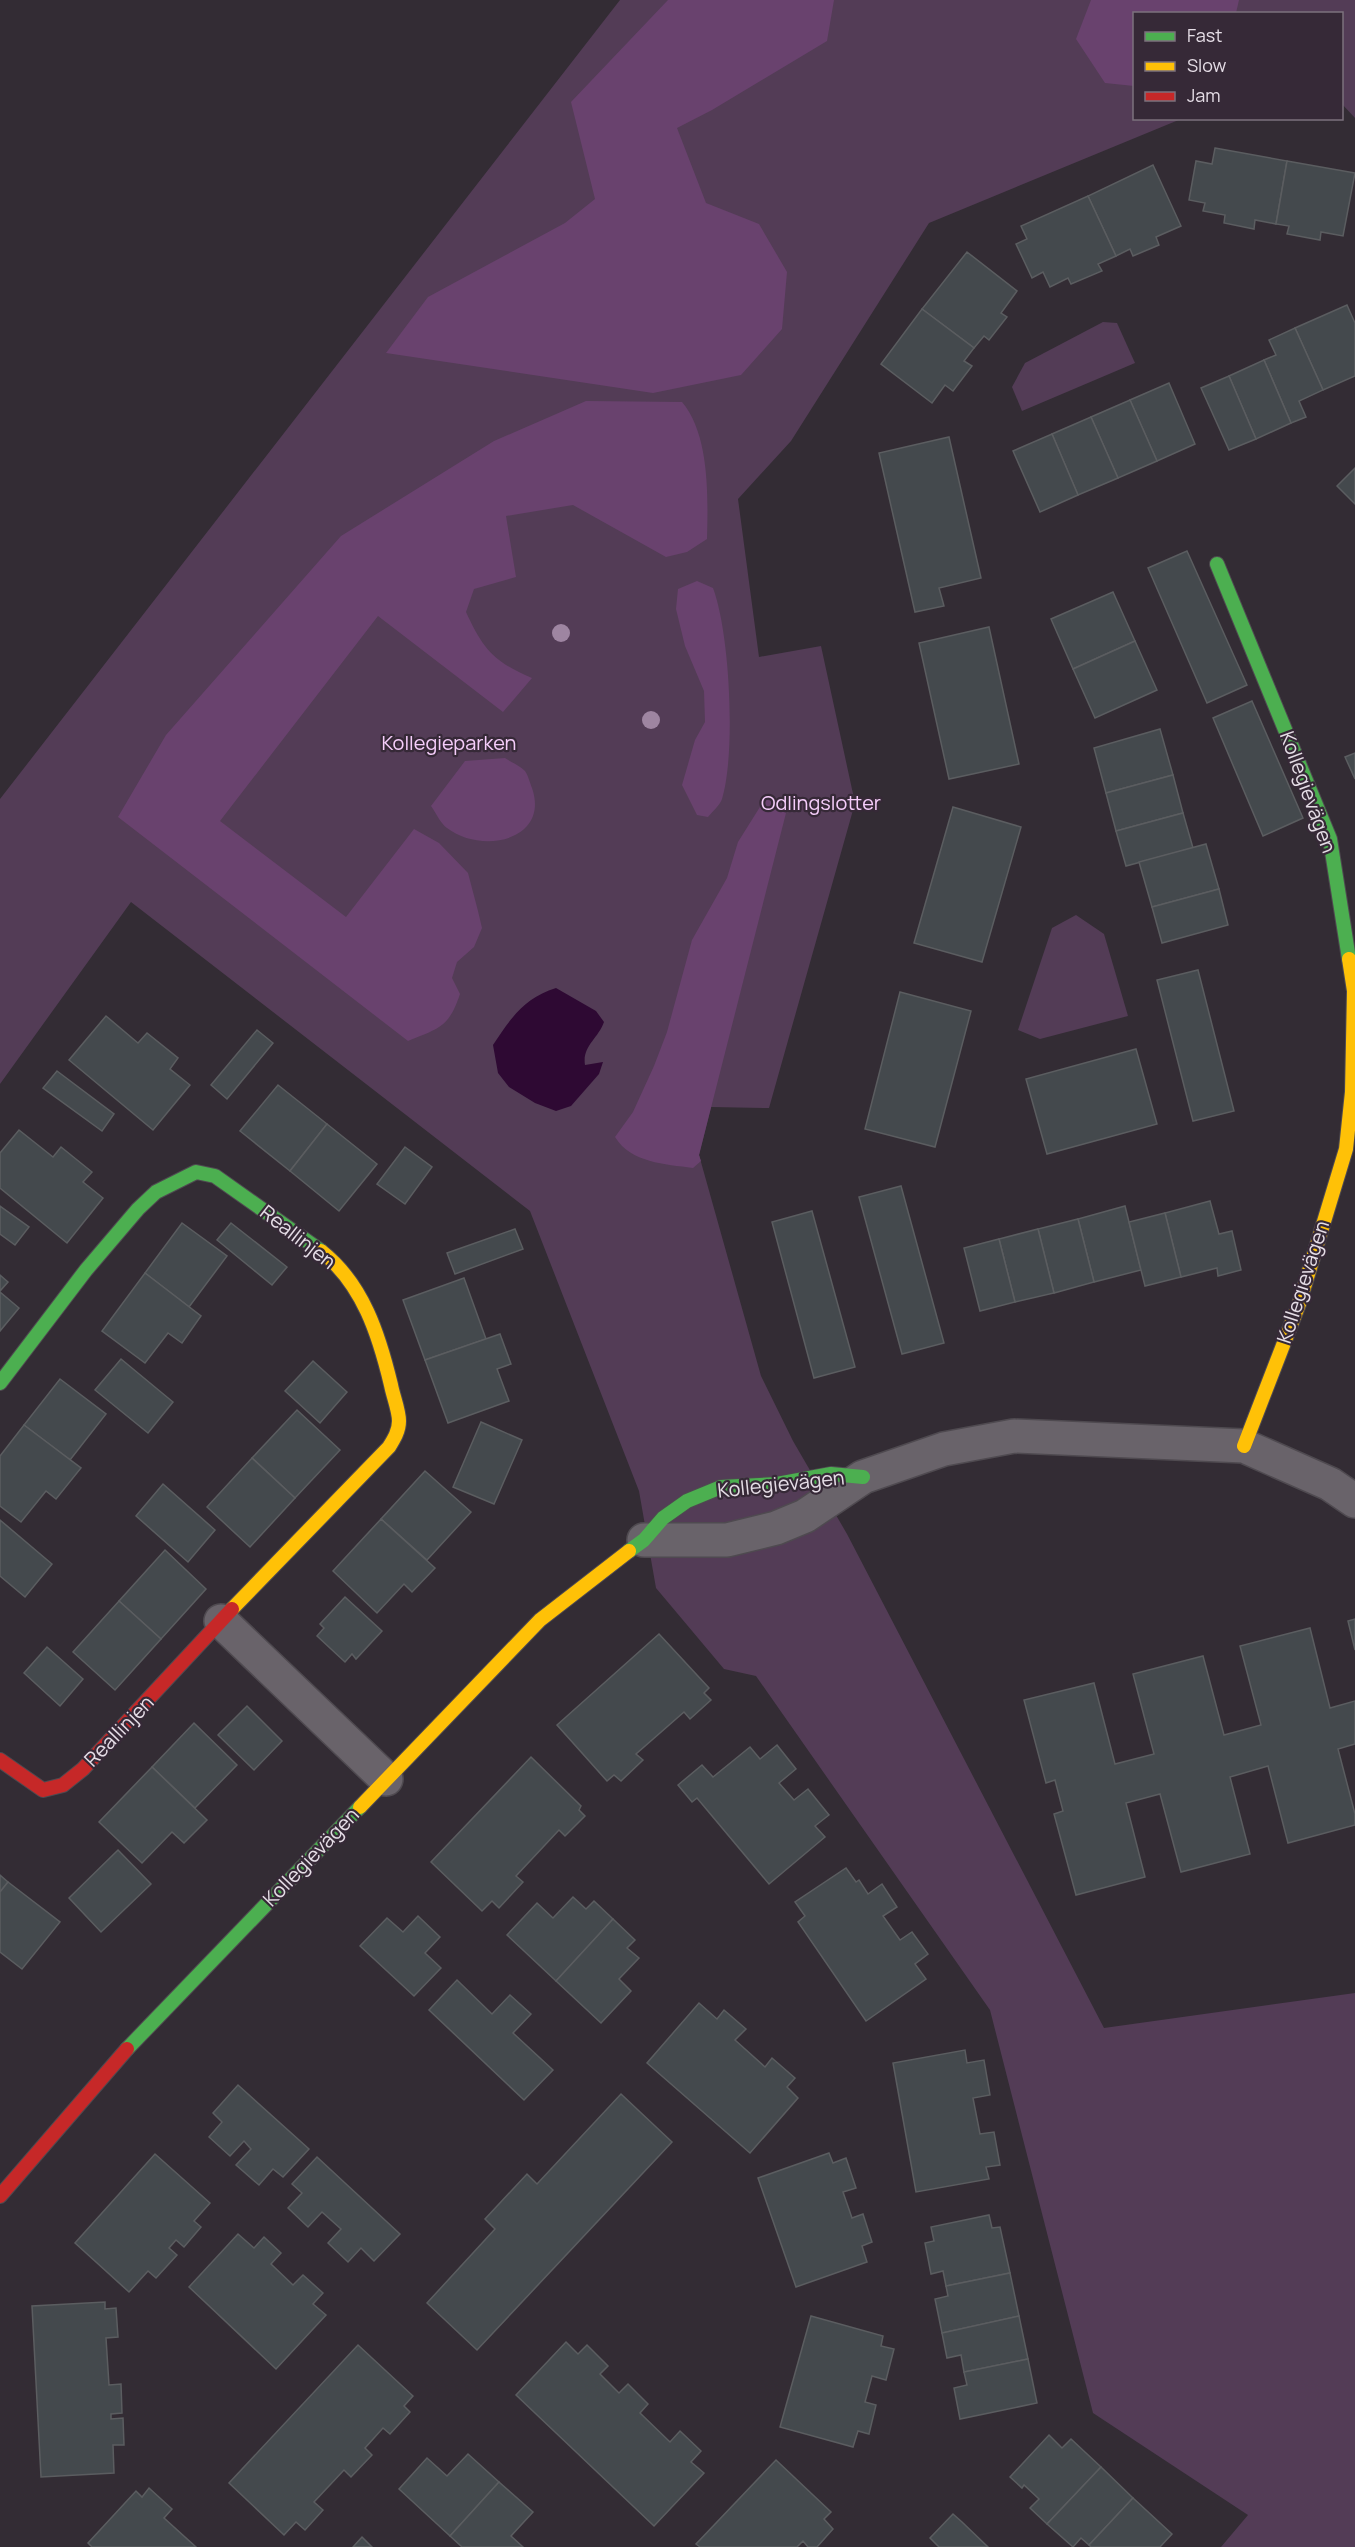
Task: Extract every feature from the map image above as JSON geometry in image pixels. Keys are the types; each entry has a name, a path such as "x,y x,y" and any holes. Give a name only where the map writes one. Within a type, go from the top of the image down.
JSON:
{"street":[{"name":"Kollegievägen","path":"1217,564 1330,839 1354,991 1352,1092 1346,1149 1299,1304 1244,1446"},
{"name":"Reallinjen","path":"0,1383 86,1270 138,1209 156,1192 196,1172 215,1176 283,1222 337,1264 367,1308 399,1419 397,1433 390,1447 221,1621 83,1769 63,1785 43,1790 27,1782 0,1760"},
{"name":"Kollegievägen","path":"644,1540 727,1540 776,1528 805,1516 863,1477 944,1449 1014,1436 1244,1446 1330,1484 1355,1501"},
{"name":"Kollegievägen","path":"0,2196 117,2059 540,1620 644,1540 663,1518 687,1501 721,1487 760,1483 777,1484 831,1474 863,1477"},
{"path":"221,1621 386,1779"}],"green space":[{"name":"Kollegieparken","path":"620,0 1355,0 1355,118 1343,105 1343,12 1133,12 1133,120 1179,120 929,223 791,441 738,499 759,657 821,646 855,803 769,1108 711,1107 699,1155 761,1376 793,1441 847,1534 1104,2028 1355,1993 1355,2547 1221,2547 1248,2515 1093,2413 990,2010 756,1676 724,1669 656,1588 639,1491 530,1211 131,902 0,1084 0,799"},
{"path":"1103,322 1117,323 1135,363 1022,411 1012,387 1025,363"},
{"path":"1076,915 1104,934 1128,1016 1040,1039 1018,1030 1052,928"}],"shaded area":[{"path":"668,0 834,0 827,41 712,110 677,128 706,203 759,224 787,272 782,329 741,375 653,393 386,353 428,297 565,223 595,199 571,102"},
{"path":"1091,0 1239,0 1236,12 1133,12 1133,86 1105,83 1076,39"},
{"path":"586,401 682,402 698,432 702,449 707,486 707,539 687,552 666,557 573,505 506,516 516,577 474,589 466,612 478,636 491,653 508,666 532,678 503,712 378,616 220,821 346,917 414,829 439,843 468,873 482,928 474,947 457,962 452,978 460,994 452,1013 442,1025 408,1041 118,817 166,735 341,536 494,441"},
{"path":"697,581 713,588 719,608 724,633 729,693 729,753 726,779 721,801 708,817 697,815 682,785 695,740 705,722 704,691 685,646 676,609 678,589"},
{"path":"505,758 525,771 532,788 535,806 531,820 522,831 509,838 494,841 478,840 461,836 445,826 431,806 465,761"},
{"path":"765,799 777,803 786,813 699,1155 701,1161 693,1168 650,1161 630,1152 615,1137 633,1112 654,1066 667,1032 692,940 727,878 738,842"},
{"path":"556,988 596,1011 604,1022 588,1048 585,1058 585,1065 603,1062 599,1074 571,1106 556,1111 535,1103 509,1087 498,1073 493,1045 519,1010 535,997"}],"building":[{"path":"1215,148 1287,161 1276,224 1255,220 1254,229 1224,223 1225,215 1203,211 1205,203 1189,200 1196,161 1212,164"},
{"path":"1287,161 1355,173 1343,236 1321,232 1320,240 1287,234 1289,226 1276,224"},
{"path":"1153,165 1181,226 1156,237 1159,245 1133,256 1130,249 1116,256 1088,196"},
{"path":"1088,196 1116,256 1098,264 1102,271 1071,284 1068,278 1050,287 1043,272 1032,278 1016,244 1027,239 1021,226"},
{"path":"967,252 1017,291 1001,313 1007,317 989,340 984,336 974,348 922,309"},
{"path":"1347,305 1355,323 1355,376 1323,390 1295,328"},
{"path":"922,309 974,348 964,361 972,366 953,391 945,385 932,403 881,364"},
{"path":"1295,328 1323,390 1299,401 1306,417 1291,423 1264,360 1276,355 1269,340"},
{"path":"1264,360 1291,423 1256,439 1229,376"},
{"path":"1229,376 1256,439 1229,450 1201,388"},
{"path":"1169,383 1195,444 1157,461 1130,400"},
{"path":"1130,400 1157,461 1118,478 1091,417"},
{"path":"1091,417 1118,478 1078,495 1052,434"},
{"path":"1052,434 1078,495 1040,512 1013,451"},
{"path":"949,437 981,578 939,588 944,606 915,612 879,453"},
{"path":"1355,468 1355,504 1337,486"},
{"path":"1187,551 1247,685 1207,703 1148,568"},
{"path":"1113,592 1135,641 1073,669 1051,619"},
{"path":"989,627 1019,764 949,779 919,643"},
{"path":"1135,641 1157,690 1095,718 1073,669"},
{"path":"1252,701 1303,818 1263,836 1213,718"},
{"path":"1160,729 1173,775 1106,793 1094,748"},
{"path":"1355,753 1355,779 1345,757"},
{"path":"1173,775 1183,813 1116,831 1106,793"},
{"path":"953,807 1021,827 982,962 914,943"},
{"path":"1183,813 1193,848 1126,866 1116,831"},
{"path":"1206,844 1219,889 1152,907 1139,862"},
{"path":"1219,889 1228,925 1162,943 1152,907"},
{"path":"1198,970 1234,1111 1193,1121 1157,980"},
{"path":"900,992 971,1011 935,1147 865,1129"},
{"path":"106,1016 138,1043 147,1033 178,1058 170,1069 190,1085 153,1130 69,1060"},
{"path":"257,1030 273,1043 227,1099 211,1085"},
{"path":"1136,1049 1157,1124 1047,1154 1026,1079"},
{"path":"57,1071 114,1114 102,1131 43,1088"},
{"path":"278,1085 327,1124 290,1171 240,1131"},
{"path":"327,1124 377,1164 339,1211 290,1171"},
{"path":"19,1130 53,1157 61,1147 92,1172 83,1182 103,1198 67,1243 0,1188 0,1153"},
{"path":"405,1147 432,1167 405,1204 377,1184"},
{"path":"901,1186 944,1343 902,1354 859,1197"},
{"path":"1210,1201 1219,1234 1232,1231 1241,1270 1218,1276 1217,1268 1181,1277 1165,1213"},
{"path":"0,1206 29,1227 15,1245 0,1234"},
{"path":"1125,1206 1141,1270 1094,1282 1078,1219"},
{"path":"812,1211 855,1367 814,1378 772,1222"},
{"path":"1165,1213 1181,1277 1145,1286 1129,1222"},
{"path":"1078,1219 1094,1282 1054,1293 1038,1229"},
{"path":"182,1223 227,1256 189,1307 145,1273"},
{"path":"231,1223 287,1267 272,1285 217,1240"},
{"path":"515,1229 523,1249 455,1274 447,1253"},
{"path":"1038,1229 1054,1293 1015,1302 999,1239"},
{"path":"999,1239 1015,1302 980,1311 964,1248"},
{"path":"145,1273 201,1316 182,1343 168,1333 145,1363 102,1331"},
{"path":"0,1275 8,1282 0,1291"},
{"path":"464,1278 486,1339 425,1360 403,1300"},
{"path":"0,1292 19,1308 0,1331"},
{"path":"500,1334 511,1364 497,1369 509,1401 448,1423 425,1360"},
{"path":"121,1359 173,1402 148,1433 95,1390"},
{"path":"313,1361 347,1392 320,1423 285,1391"},
{"path":"60,1379 106,1414 70,1460 24,1425"},
{"path":"297,1410 340,1450 295,1498 252,1458"},
{"path":"481,1422 522,1440 494,1504 453,1487"},
{"path":"24,1425 81,1468 56,1499 46,1491 21,1522 0,1506 0,1456"},
{"path":"252,1458 295,1498 250,1547 207,1507"},
{"path":"425,1471 471,1512 427,1560 381,1519"},
{"path":"163,1484 215,1530 188,1562 136,1516"},
{"path":"381,1519 435,1568 412,1592 404,1584 377,1613 333,1571"},
{"path":"0,1520 52,1564 25,1597 0,1576"},
{"path":"165,1550 206,1589 161,1639 119,1601"},
{"path":"345,1597 382,1631 356,1659 352,1654 345,1662 317,1636 324,1628 320,1624"},
{"path":"119,1601 161,1639 115,1690 73,1652"},
{"path":"1355,1619 1355,1650 1348,1621"},
{"path":"1310,1628 1330,1708 1355,1701 1355,1744 1338,1749 1355,1814 1355,1825 1288,1843 1268,1766 1230,1777 1250,1854 1181,1872 1160,1794 1126,1803 1145,1877 1076,1895 1054,1814 1063,1811 1055,1780 1046,1783 1024,1700 1094,1683 1115,1764 1154,1754 1133,1674 1203,1656 1224,1735 1261,1725 1240,1646"},
{"path":"659,1634 709,1688 704,1693 711,1700 690,1719 684,1712 636,1754 643,1760 621,1781 614,1775 607,1781 557,1725"},
{"path":"47,1647 83,1679 60,1706 24,1673"},
{"path":"247,1706 282,1741 254,1770 218,1735"},
{"path":"194,1723 237,1765 195,1808 152,1767"},
{"path":"777,1745 796,1769 779,1783 794,1800 808,1789 829,1815 815,1826 825,1837 769,1884 697,1798 692,1802 678,1785 702,1765 713,1777 750,1747 760,1759"},
{"path":"531,1757 581,1806 579,1810 585,1816 565,1836 559,1830 516,1876 523,1882 499,1908 492,1901 482,1911 431,1862"},
{"path":"152,1767 207,1820 184,1843 172,1832 142,1863 99,1822"},
{"path":"118,1850 151,1884 101,1932 69,1898"},
{"path":"846,1868 856,1882 859,1880 868,1894 882,1884 897,1907 883,1916 900,1940 912,1932 928,1954 915,1964 926,1979 866,2021 798,1922 805,1916 795,1902"},
{"path":"0,1875 8,1882 0,1892"},
{"path":"8,1882 60,1922 22,1969 0,1952 0,1892"},
{"path":"573,1897 586,1909 594,1901 613,1919 556,1981 507,1935 537,1903 553,1918"},
{"path":"418,1916 440,1937 425,1953 441,1968 414,1996 360,1946 387,1918 403,1932"},
{"path":"613,1919 635,1940 627,1948 639,1958 619,1979 631,1991 601,2023 556,1981"},
{"path":"457,1980 492,2014 510,1995 531,2014 513,2033 553,2070 524,2100 429,2010"},
{"path":"699,2003 717,2019 724,2010 746,2029 735,2040 765,2067 772,2058 795,2078 787,2087 798,2098 750,2153 647,2063"},
{"path":"965,2050 967,2063 984,2060 990,2095 973,2098 980,2134 994,2132 1000,2165 986,2167 989,2179 916,2192 893,2063"},
{"path":"238,2085 309,2149 283,2177 273,2169 259,2185 236,2165 251,2149 244,2141 230,2156 209,2137 222,2122 213,2113"},
{"path":"621,2094 672,2142 477,2350 427,2303 495,2229 485,2219 527,2174 537,2184"},
{"path":"829,2153 833,2163 846,2158 856,2188 843,2192 852,2218 863,2214 872,2242 862,2246 867,2262 796,2287 758,2178"},
{"path":"155,2154 210,2203 194,2221 201,2227 184,2247 176,2240 169,2248 177,2255 156,2278 148,2271 129,2292 75,2243"},
{"path":"317,2157 400,2234 374,2261 361,2248 348,2262 328,2243 341,2229 322,2212 308,2227 288,2208 302,2193 292,2184"},
{"path":"989,2215 992,2228 1000,2227 1010,2273 946,2286 943,2271 931,2274 925,2243 934,2241 931,2227"},
{"path":"238,2234 254,2248 264,2237 281,2253 271,2264 293,2285 303,2275 323,2293 313,2304 326,2315 276,2369 189,2287"},
{"path":"1010,2273 1019,2316 942,2333 935,2299 948,2296 946,2286"},
{"path":"105,2302 105,2309 116,2308 118,2337 106,2338 109,2385 121,2384 122,2413 111,2414 111,2419 123,2418 124,2445 113,2445 114,2473 41,2477 32,2306"},
{"path":"811,2316 883,2336 881,2346 894,2349 886,2380 872,2376 865,2402 876,2405 869,2434 858,2431 853,2447 780,2427"},
{"path":"1019,2316 1028,2359 964,2372 961,2355 947,2358 942,2333"},
{"path":"566,2342 578,2354 587,2345 608,2366 600,2374 619,2393 628,2384 648,2404 640,2413 670,2442 680,2431 701,2451 691,2462 704,2473 654,2526 516,2395"},
{"path":"358,2345 413,2396 404,2406 410,2412 390,2434 383,2428 365,2448 372,2455 351,2477 344,2470 314,2502 323,2510 305,2530 296,2522 284,2535 229,2483"},
{"path":"1028,2359 1037,2403 960,2419 954,2388 967,2385 964,2372"},
{"path":"1049,2435 1062,2448 1071,2439 1101,2467 1047,2524 1030,2508 1039,2499 1024,2485 1022,2488 1010,2477"},
{"path":"468,2454 499,2482 450,2536 399,2489 427,2458 447,2476"},
{"path":"776,2460 831,2512 824,2519 833,2529 817,2547 808,2547 803,2541 797,2547 700,2547 696,2544"},
{"path":"1101,2467 1133,2498 1089,2545 1081,2538 1073,2547 1047,2524"},
{"path":"499,2482 533,2512 511,2536 523,2547 462,2547 450,2536"},
{"path":"149,2488 172,2509 164,2518 196,2547 92,2547 88,2543 136,2491 142,2497"},
{"path":"1133,2498 1172,2534 1160,2547 1091,2547 1089,2545"},
{"path":"953,2514 988,2547 939,2547 930,2538"},
{"path":"362,2537 372,2547 353,2547"}],"traffic: fast":[{"path":"1217,564 1330,839 1349,959"},
{"path":"0,1383 86,1270 138,1209 156,1192 196,1172 215,1176 321,1251"},
{"path":"629,1551 644,1540 663,1518 687,1501 721,1487 777,1484 831,1474 863,1477"},
{"path":"127,2049 360,1807"}],"traffic: slow":[{"path":"1244,1446 1299,1304 1346,1149 1352,1092 1354,991 1349,959"},
{"path":"232,1609 389,1447 398,1428 398,1412 375,1329 348,1279 321,1251"},
{"path":"360,1807 540,1620 629,1551"}],"traffic: jam":[{"path":"0,1760 43,1790 63,1785 83,1769 232,1609"},
{"path":"0,2196 127,2049"}],"park label":[{"name":"Odlingslotter","path":"821,803"}]}
